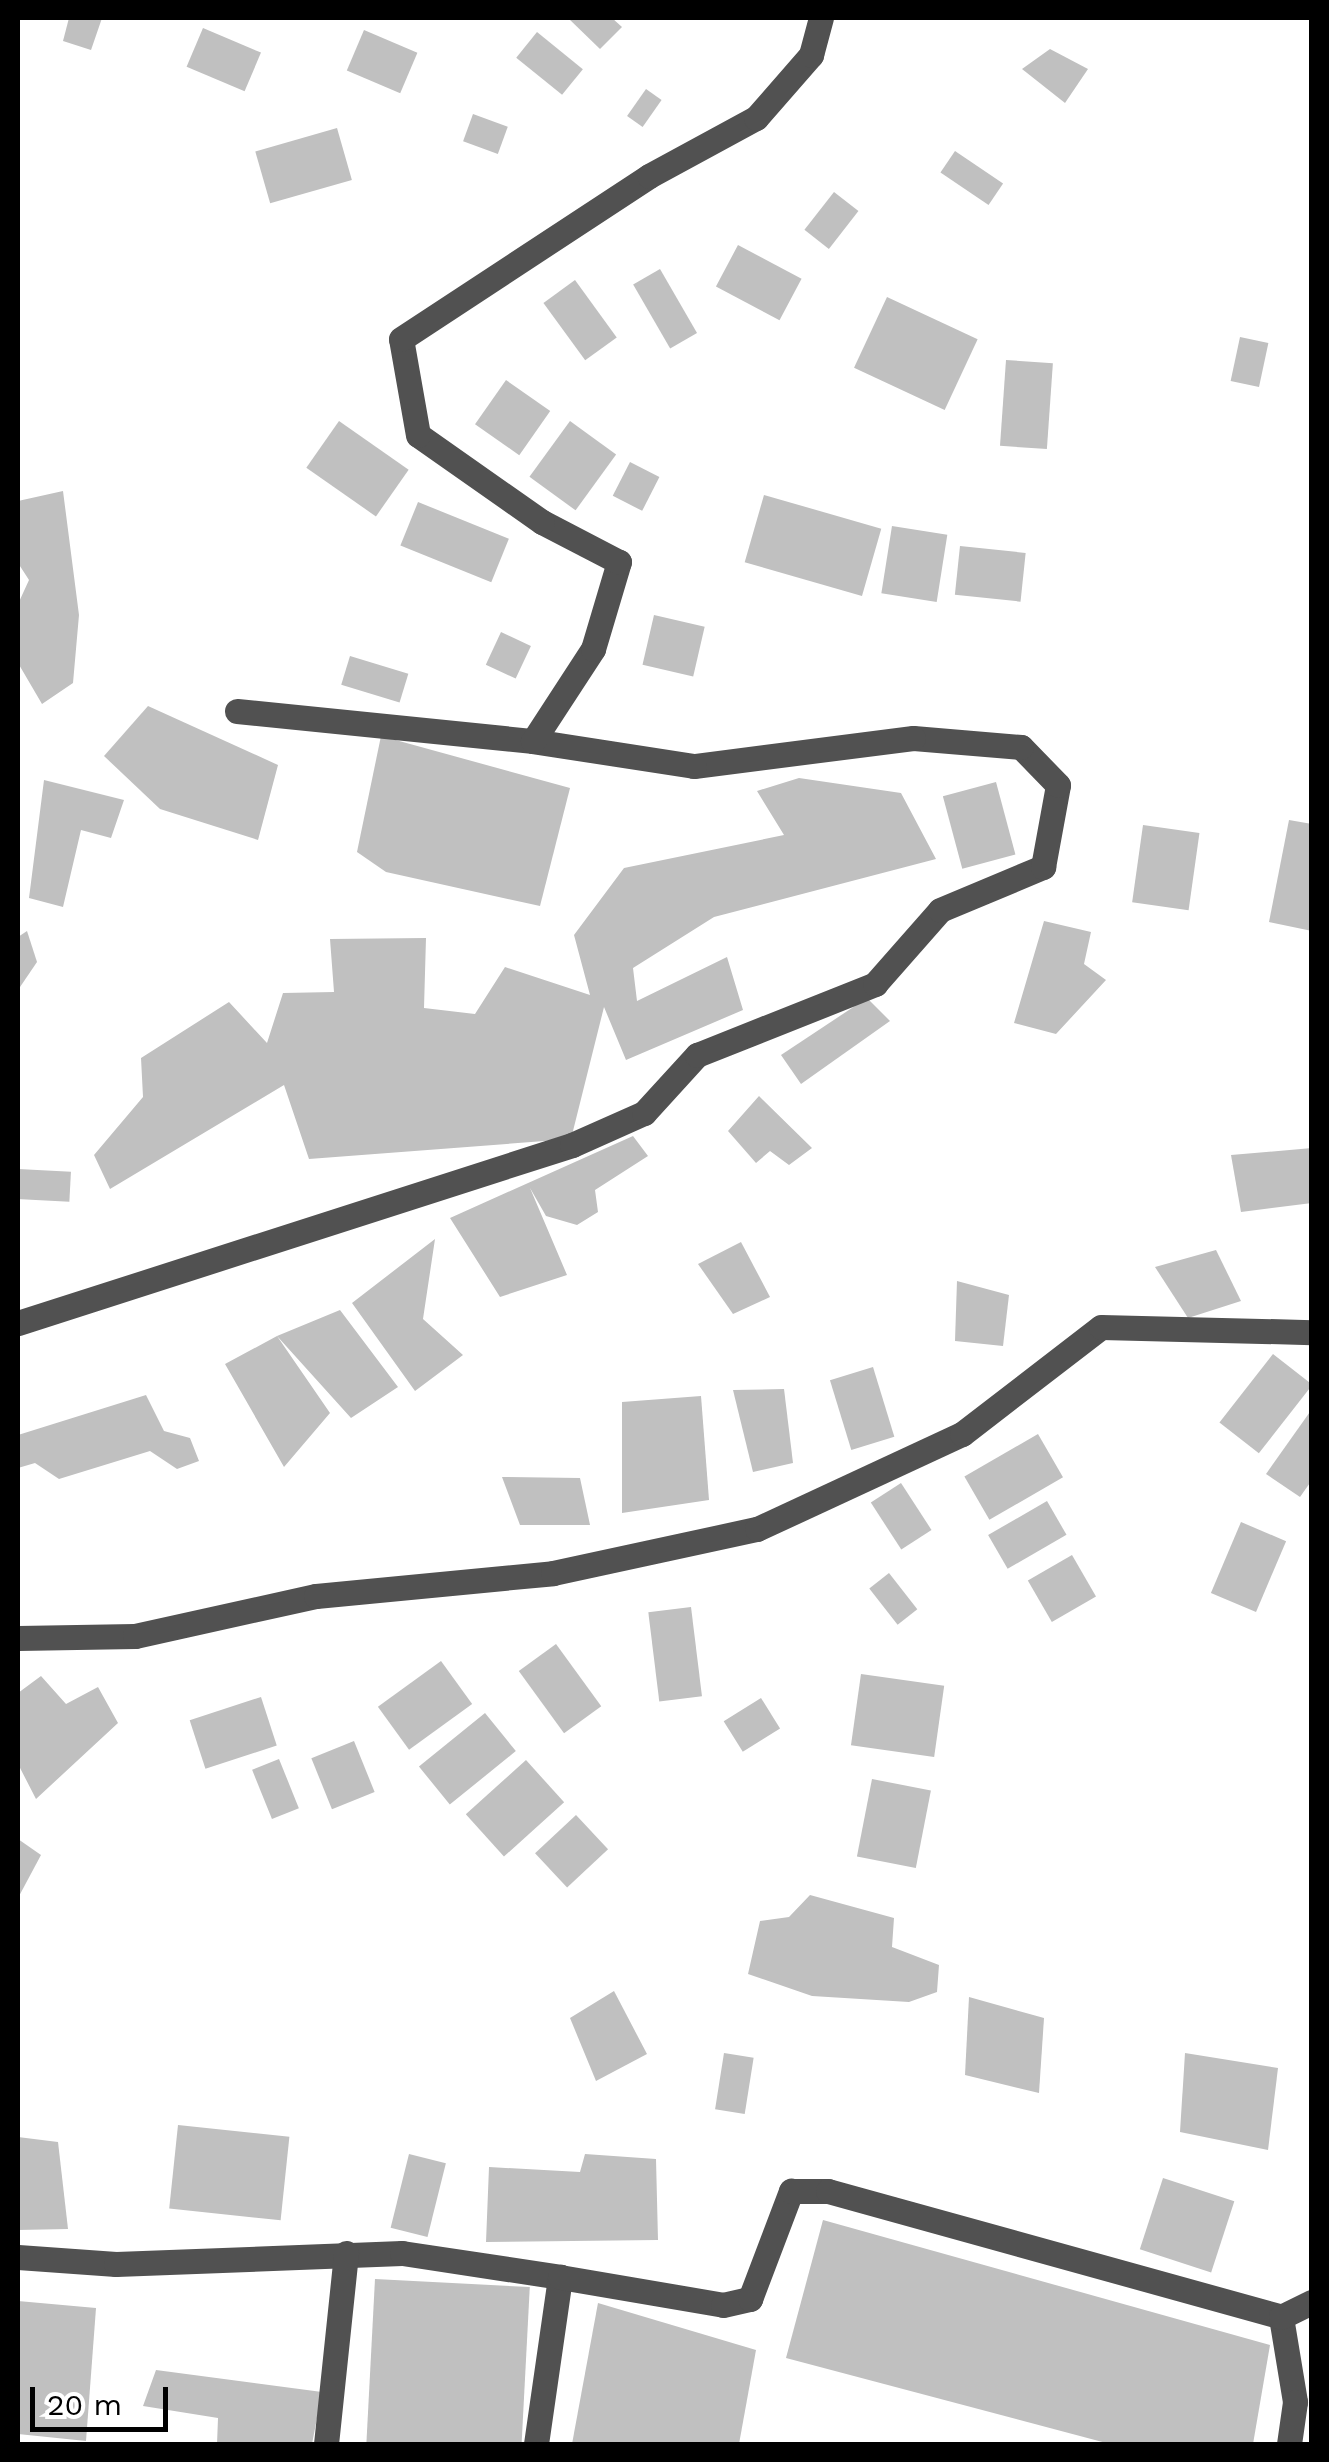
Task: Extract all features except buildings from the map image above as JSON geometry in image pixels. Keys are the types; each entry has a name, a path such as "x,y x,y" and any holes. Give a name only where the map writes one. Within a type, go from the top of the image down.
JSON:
{"street":[{"path":"533,741 594,649 619,562 542,522 418,436 401,339 756,118 811,55 821,18"},
{"path":"18,1323 572,1145 644,1113 697,1056 876,984 940,910 1042,868 1058,785 1021,748 1003,746 913,738 694,766 533,741 237,711"},
{"path":"18,1638 136,1636 432,1580 554,1573 757,1529 962,1434 1101,1327 1312,1332"},
{"path":"18,2256 116,2264 346,2253 560,2277 723,2305 750,2299 791,2191 828,2191 1282,2317 1312,2302"},
{"path":"326,2444 346,2253"},
{"path":"536,2444 560,2277"},
{"path":"1282,2317 1295,2402 1290,2444"}]}
